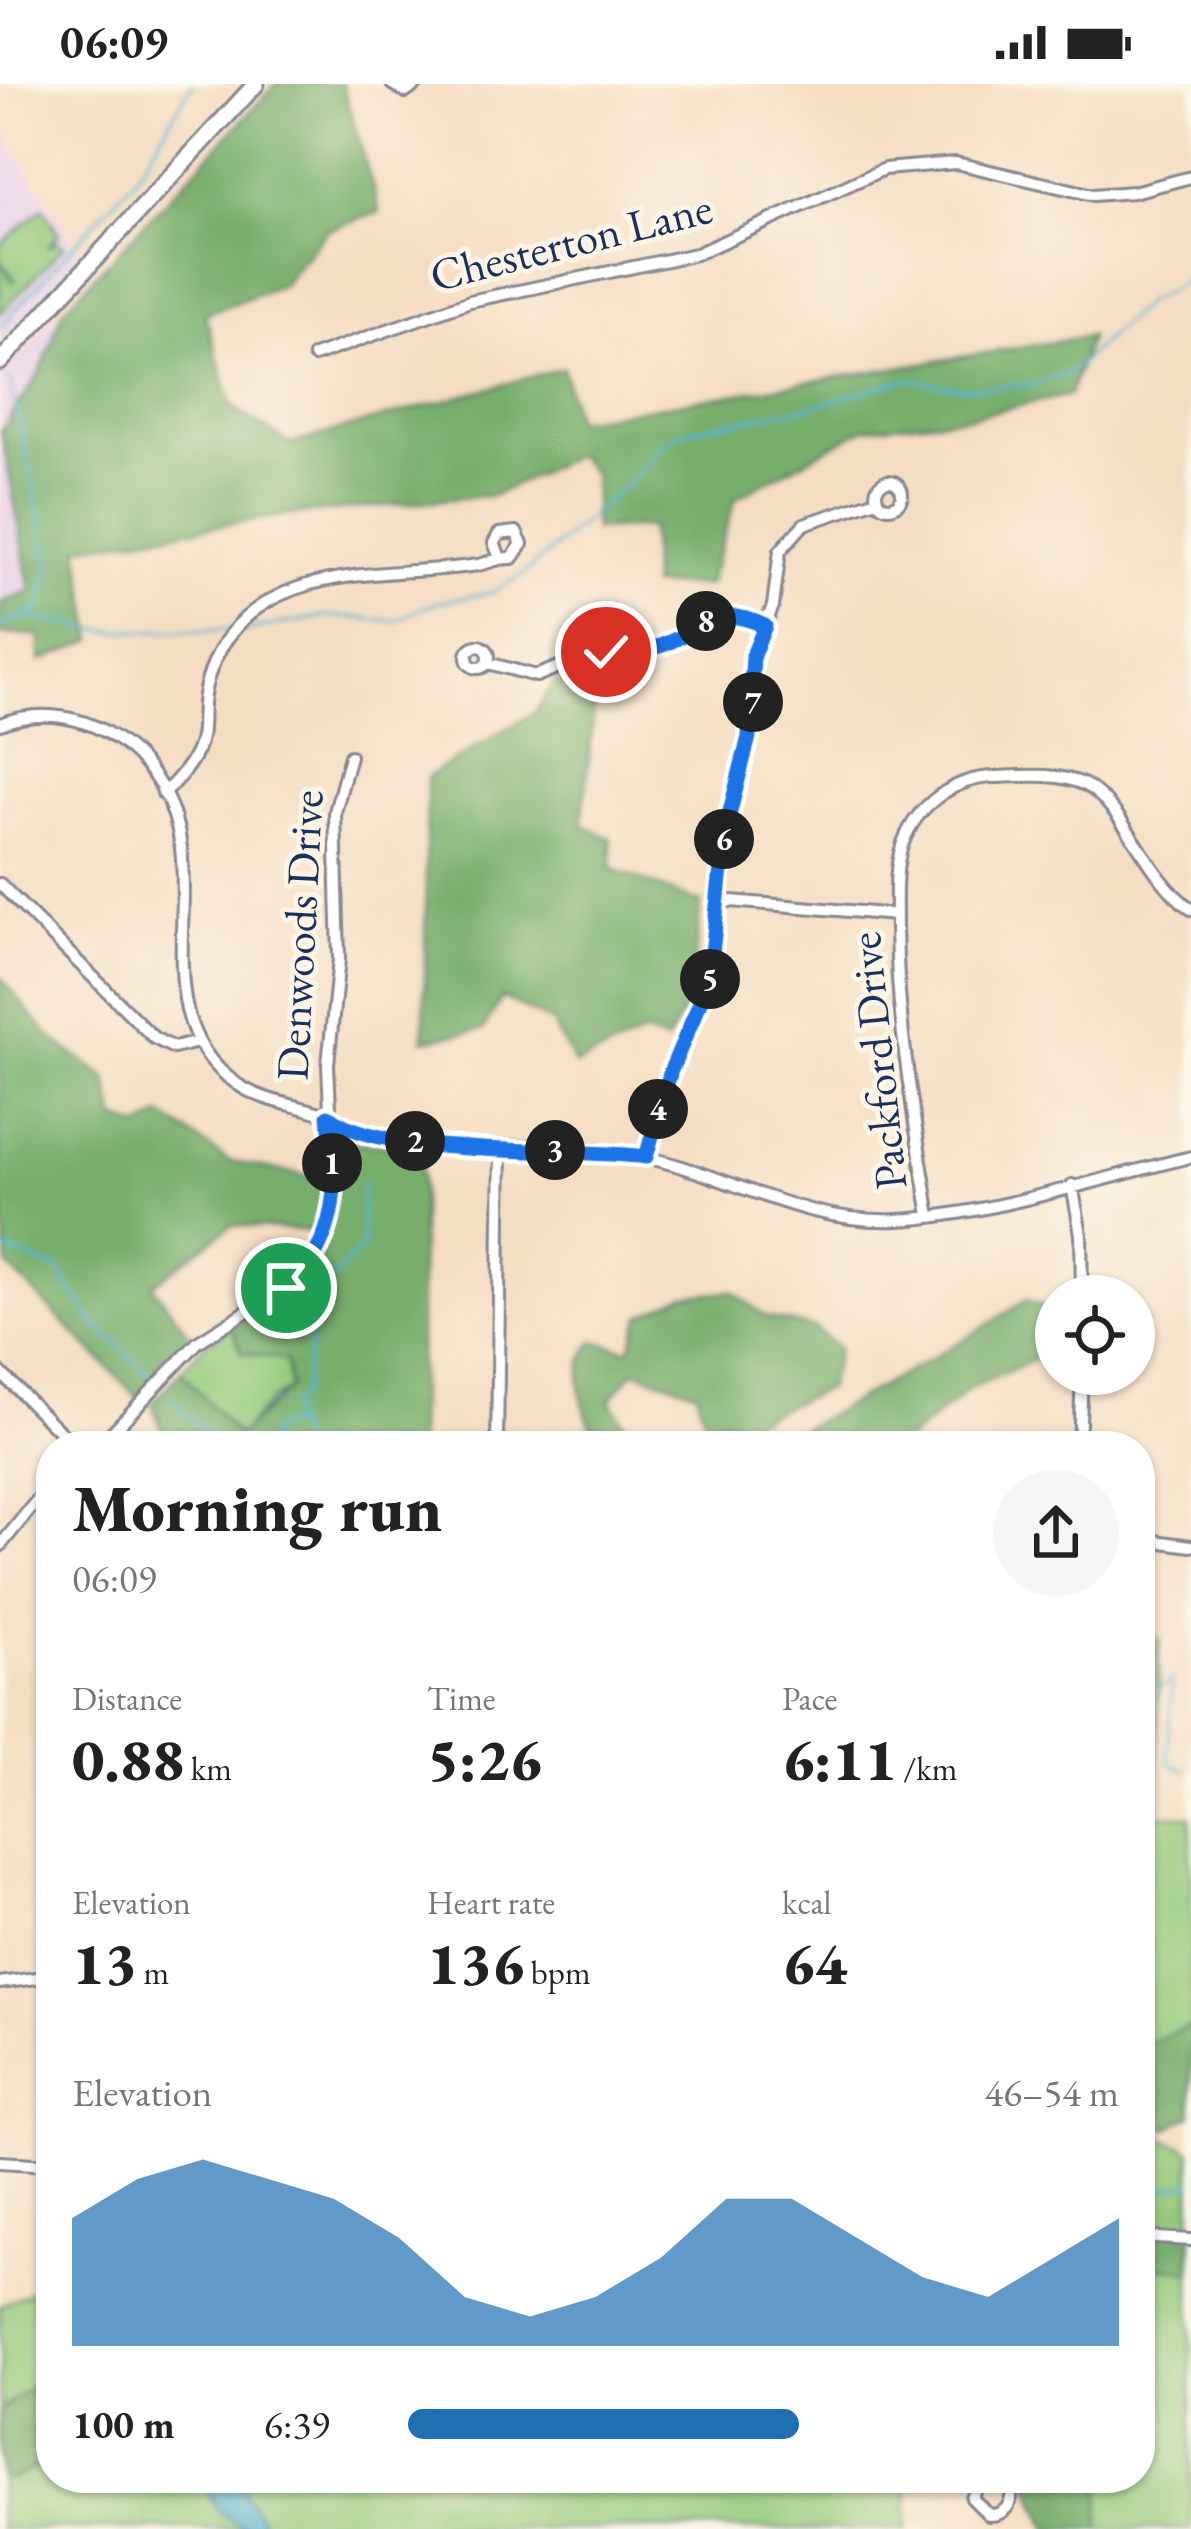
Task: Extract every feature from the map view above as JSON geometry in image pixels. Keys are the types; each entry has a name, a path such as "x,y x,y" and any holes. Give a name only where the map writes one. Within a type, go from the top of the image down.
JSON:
{"main road":[{"path":"0,362 254,85"}],"street":[{"path":"392,84 406,92 417,84"},
{"name":"Chesterton Lane","path":"314,356 470,301 696,254 884,169 956,163 1093,194 1133,192 1191,177"},
{"path":"646,1157 671,1070 704,1000 728,818 749,737 753,655 772,606 776,562 794,530 877,500"},
{"path":"163,794 200,753 206,684 221,649 232,630 263,604 308,585 382,569 483,565 499,555"},
{"path":"488,663 536,676 594,653 661,646 717,617 739,614 765,626"},
{"path":"0,724 48,714 98,725 128,745 163,794 181,847 181,980 198,1042 236,1084 275,1102 328,1116 340,1126 398,1141 646,1157 814,1214 878,1220 930,1216 1191,1156"},
{"name":"Denwoods Drive","path":"114,1431 198,1342 286,1288 315,1259 328,1235 334,1200 328,1116 339,958 335,812 350,756"},
{"name":"Packford Drive","path":"930,1216 899,1021 896,915 902,847 919,814 963,783 1014,776 1063,778 1095,791 1153,873 1191,909"},
{"path":"0,884 154,1038 173,1048 198,1042"},
{"path":"719,900 896,915"},
{"path":"497,1431 502,1147"},
{"path":"1072,1185 1081,1234 1082,1275"},
{"path":"0,1372 59,1431"},
{"path":"1079,1431 1081,1395"},
{"path":"0,1546 36,1502"},
{"path":"1155,1541 1191,1546"},
{"path":"0,1983 36,1978"},
{"path":"0,2162 36,2164"},
{"path":"1155,2238 1191,2240"},
{"path":"974,2493 977,2509 989,2515 1002,2512 1011,2502 1011,2493"}],"shaded area":[{"path":"0,127 83,257 0,349"},
{"path":"63,310 41,371 1,431 31,590 0,603 0,373"}],"green space":[{"path":"276,84 342,84 380,212 327,230 282,285 205,314 232,407 290,444 563,368 575,420 1090,336 1069,395 967,417 865,428 736,498 708,585 651,586 650,527 594,530 594,475 576,455 494,495 287,515 79,547 94,640 41,661 39,635 0,634 0,603 31,590 1,431 41,371 63,310"},
{"path":"43,208 59,234 47,248 57,241 64,246 0,314 0,263 15,280 0,259 0,245"},
{"path":"599,664 582,824 612,839 612,869 701,903 690,1000 666,1042 645,1034 575,1065 552,1023 502,997 484,1029 424,1040 427,777 535,712 554,683"},
{"path":"0,977 50,1037 107,1079 116,1119 141,1128 162,1115 229,1161 324,1179 318,1232 232,1225 152,1285 192,1338 137,1397 8,1266 0,1186"},
{"path":"350,1142 422,1148 418,1431 243,1431 290,1388 286,1360 241,1352 232,1326 289,1289 319,1257 332,1215 338,1148"},
{"path":"732,1291 766,1317 813,1328 838,1348 828,1388 748,1422 705,1422 696,1391 634,1371 610,1400 629,1431 593,1431 580,1379 594,1341 629,1350 641,1316 685,1295"},
{"path":"1026,1300 1035,1304 1035,1359 971,1388 918,1431 799,1431"},
{"path":"232,1326 241,1352 286,1359 291,1388 270,1401 243,1431 234,1431 181,1372 205,1344"},
{"path":"181,1372 234,1431 162,1430 152,1403"},
{"path":"1159,1638 1157,1815 1155,1815 1155,1640"},
{"path":"1155,1815 1191,1816 1191,2088 1155,2130"},
{"path":"1191,2026 1191,2115 1168,2128 1155,2128 1155,2040"},
{"path":"1155,2134 1191,2151 1191,2529 1093,2529 1094,2493 1155,2493"},
{"path":"1155,2231 1191,2232 1191,2271 1155,2269"},
{"path":"36,2289 36,2493 908,2493 907,2529 0,2529 0,2305"},
{"path":"36,2382 36,2467 9,2480 0,2475 0,2411"},
{"path":"1033,2493 1101,2493 1100,2529 1048,2529"}],"water":[{"path":"209,2493 244,2493 267,2529 234,2522"}],"waterway":[{"path":"0,327 136,177 192,84"},
{"path":"242,631 328,616 395,621 436,602 491,593 525,573 621,490 668,439 687,430 805,408 907,379 960,388 1031,385 1068,374 1145,303 1191,278"},
{"path":"0,626 39,610 50,564 10,381"},
{"path":"29,617 106,631 232,630"},
{"path":"292,1423 291,1404 302,1395 318,1293 362,1247 362,1182"},
{"path":"0,1248 59,1270 92,1321 152,1377"},
{"path":"169,1398 205,1431"},
{"path":"270,1431 292,1423 296,1431"},
{"path":"1155,1692 1172,1680 1168,1754 1171,1764 1185,1770"},
{"path":"1155,2192 1191,2182"}],"route":[{"path":"286,1288 322,1248 332,1219 328,1116 340,1126 398,1141 646,1157 659,1103 709,982 725,831 749,737 753,655 765,626 739,614 717,617 661,646 606,652"}]}
